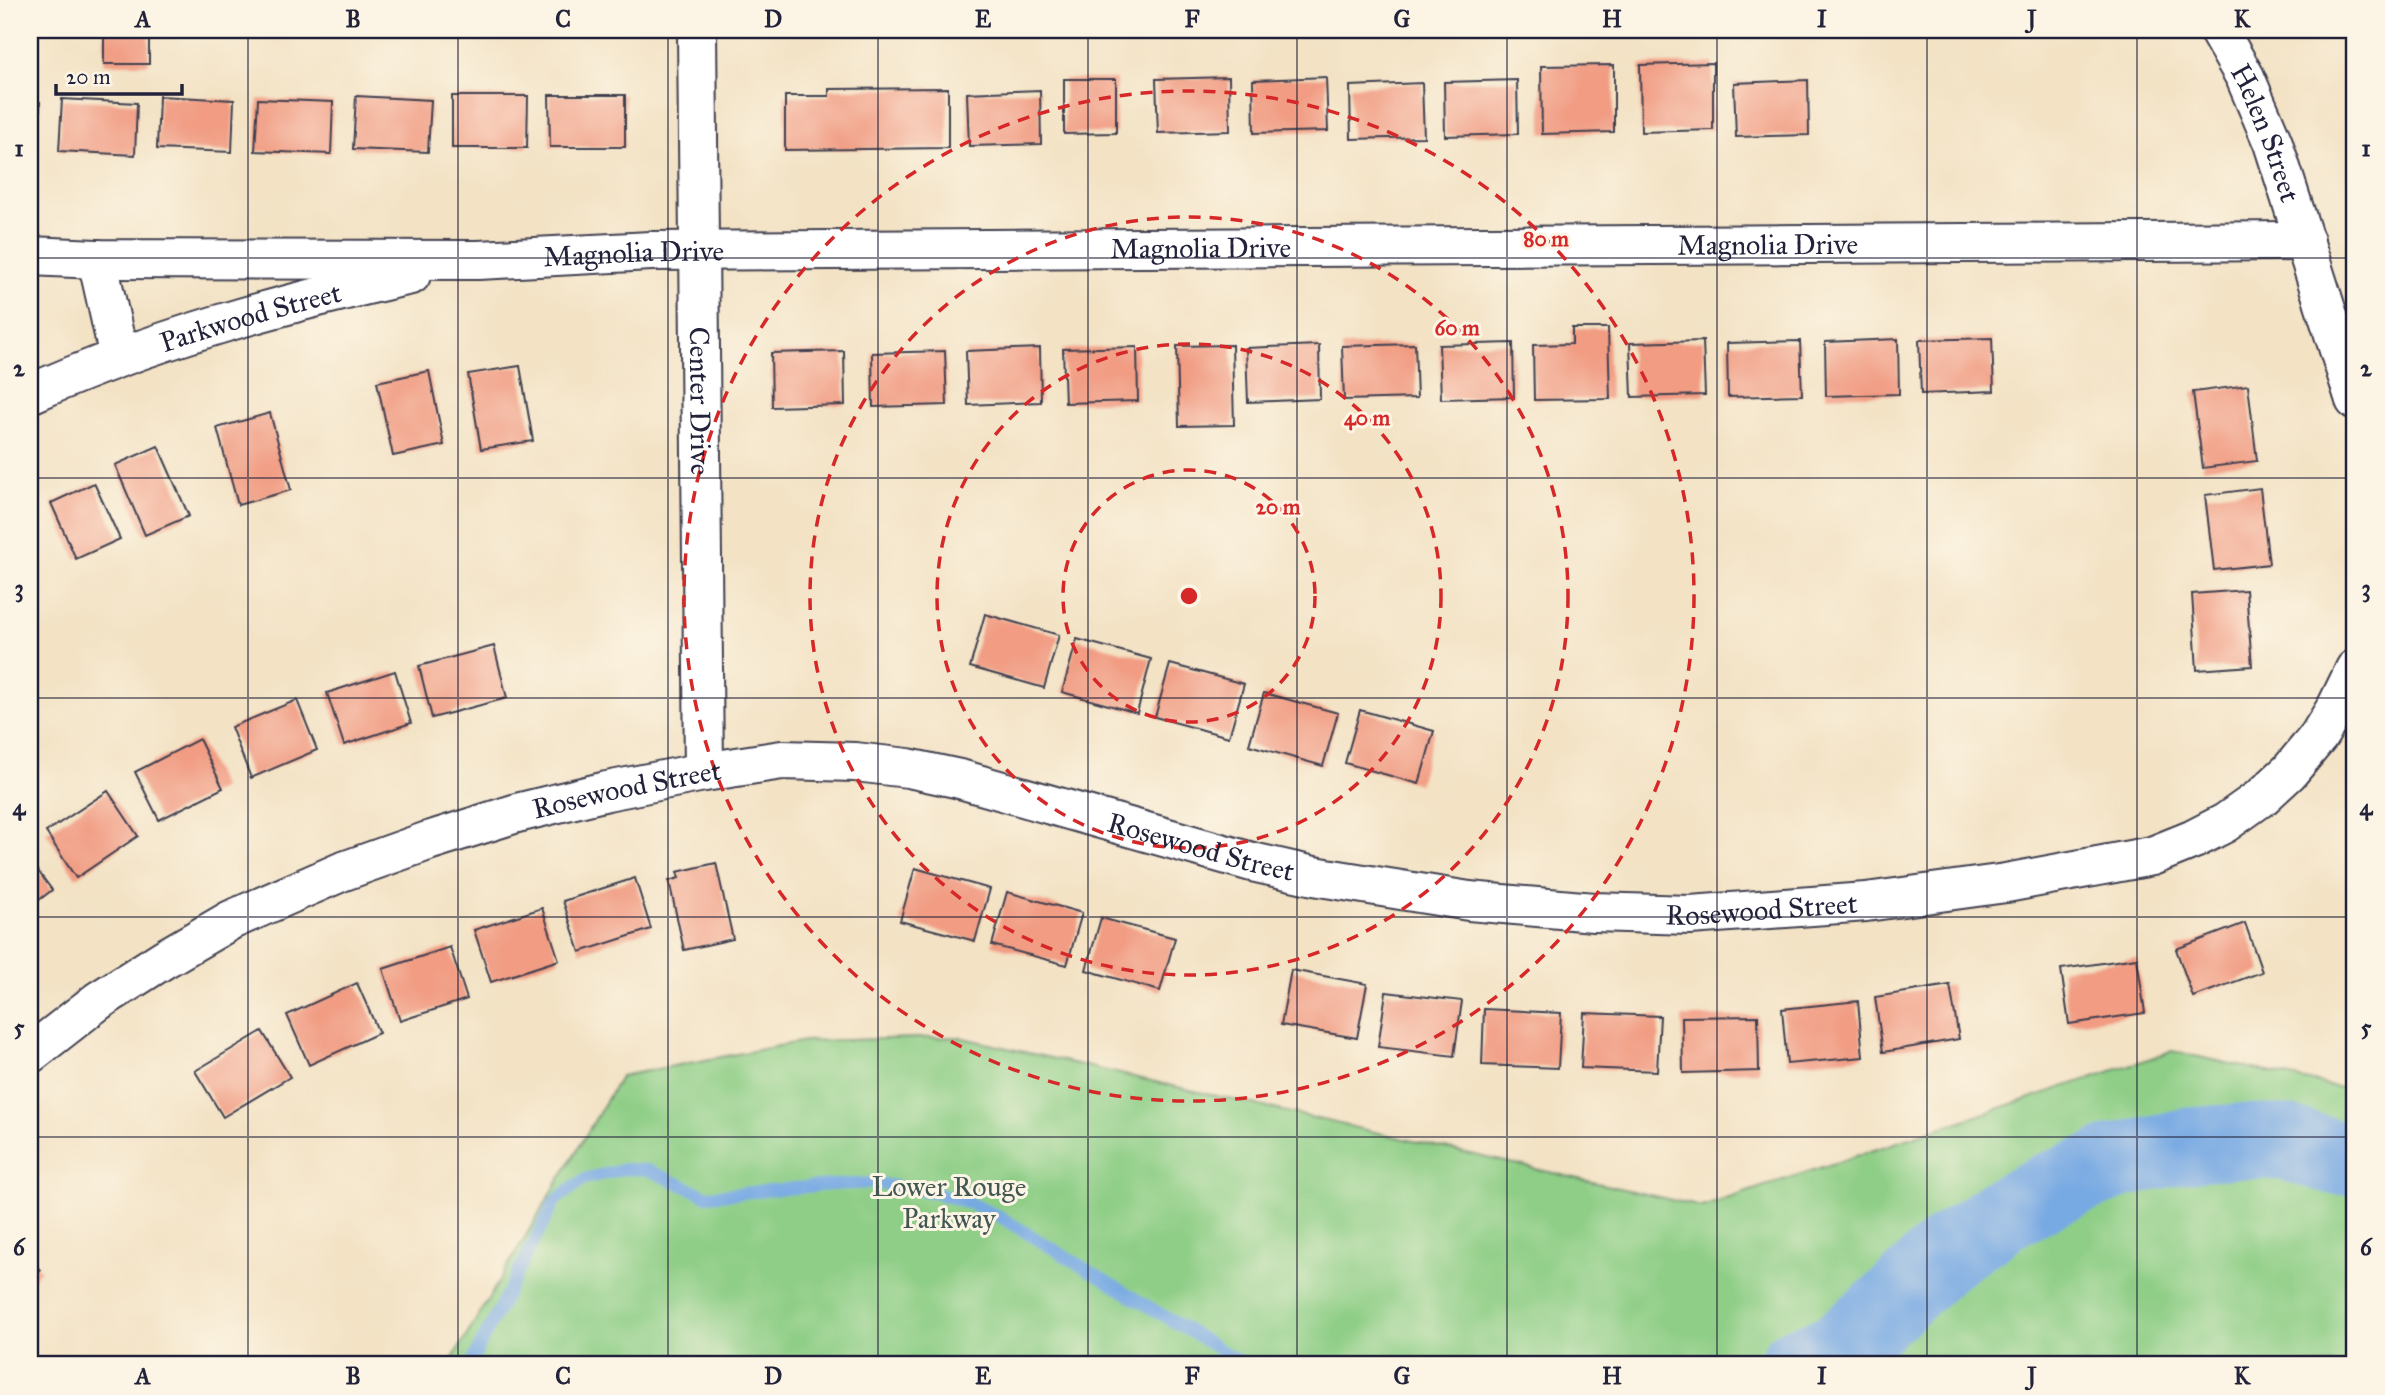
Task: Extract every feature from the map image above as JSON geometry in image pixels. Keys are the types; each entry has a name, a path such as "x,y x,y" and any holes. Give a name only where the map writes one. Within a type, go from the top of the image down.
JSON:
{"street":[{"name":"Center Drive","path":"697,30 704,772"},
{"name":"Helen Street","path":"2218,30 2245,78 2273,143 2305,241"},
{"name":"Magnolia Drive","path":"30,256 97,259 478,260 651,251 2305,241"},
{"path":"2305,241 2355,400"},
{"path":"97,259 118,357"},
{"name":"Parkwood Street","path":"30,394 118,357 239,316 323,294 478,260"},
{"name":"Rosewood Street","path":"30,1054 98,1001 163,958 231,920 341,872 517,813 607,791 704,772 782,760 855,762 908,768 960,779 1252,862 1314,876 1469,901 1594,912 1690,915 1866,902 2006,883 2152,856 2194,839 2263,796 2289,772 2318,737 2355,669"}],"green space":[{"name":"Lower Rouge Parkway","path":"959,1037 1702,1207 2172,1051 2355,1091 2355,1365 449,1365 621,1076 805,1041"}],"building":[{"path":"104,30 149,30 149,64 104,64"},
{"path":"1713,63 1713,130 1641,132 1640,65"},
{"path":"1614,65 1614,132 1542,134 1541,66"},
{"path":"1229,77 1230,131 1158,133 1156,79"},
{"path":"1326,77 1328,131 1254,133 1253,80"},
{"path":"1064,79 1116,79 1116,133 1064,134"},
{"path":"1517,80 1518,134 1445,136 1444,82"},
{"path":"1808,80 1809,135 1736,137 1734,83"},
{"path":"1422,83 1424,137 1351,139 1350,86"},
{"path":"948,88 948,148 785,150 785,96 829,96 829,89"},
{"path":"1040,90 1041,144 969,146 967,93"},
{"path":"549,95 625,95 625,147 550,147"},
{"path":"159,96 234,100 232,152 157,149"},
{"path":"356,96 431,100 428,152 353,149"},
{"path":"452,96 528,96 527,148 452,148"},
{"path":"62,99 137,103 135,155 59,151"},
{"path":"258,99 333,102 331,154 255,151"},
{"path":"30,101 40,102 38,154 30,153"},
{"path":"1572,328 1608,328 1610,399 1534,400 1533,345 1572,344"},
{"path":"1992,338 1994,391 1921,394 1919,340"},
{"path":"1898,339 1899,394 1826,396 1825,342"},
{"path":"1703,341 1705,395 1632,397 1630,343"},
{"path":"1800,341 1802,395 1728,397 1727,343"},
{"path":"1513,343 1514,397 1441,399 1439,345"},
{"path":"1415,344 1417,398 1344,400 1342,346"},
{"path":"1232,345 1234,425 1179,426 1177,346"},
{"path":"1319,345 1320,399 1248,402 1246,348"},
{"path":"1137,347 1138,401 1065,403 1063,349"},
{"path":"1040,348 1041,402 968,405 966,351"},
{"path":"844,351 845,405 772,407 771,353"},
{"path":"945,351 947,405 873,407 872,353"},
{"path":"520,366 533,441 481,449 468,374"},
{"path":"429,371 444,445 393,456 377,382"},
{"path":"2248,385 2257,461 2203,468 2193,392"},
{"path":"270,413 291,490 238,505 217,428"},
{"path":"158,446 189,516 145,535 115,465"},
{"path":"94,483 120,539 76,559 51,503"},
{"path":"2260,488 2269,564 2214,570 2205,495"},
{"path":"2246,590 2252,666 2197,670 2192,594"},
{"path":"985,614 1059,635 1044,688 970,667"},
{"path":"1077,639 1151,659 1137,713 1062,692"},
{"path":"494,646 507,698 432,718 419,666"},
{"path":"1170,664 1244,684 1229,737 1155,717"},
{"path":"395,671 411,723 344,745 327,693"},
{"path":"1264,693 1338,713 1323,766 1249,745"},
{"path":"297,700 317,750 251,778 231,727"},
{"path":"1360,710 1434,731 1419,784 1345,763"},
{"path":"199,739 223,788 159,820 135,772"},
{"path":"108,791 138,836 76,878 46,832"},
{"path":"30,860 52,890 30,907"},
{"path":"716,863 733,939 684,950 669,881 679,878 677,872"},
{"path":"915,868 990,889 975,941 900,921"},
{"path":"635,878 651,929 580,952 563,901"},
{"path":"1007,892 1082,913 1067,965 992,945"},
{"path":"542,908 559,960 491,982 474,930"},
{"path":"1101,918 1175,938 1160,991 1086,970"},
{"path":"2245,923 2262,972 2193,997 2176,949"},
{"path":"450,947 467,999 400,1021 383,969"},
{"path":"2137,958 2145,1013 2069,1024 2061,969"},
{"path":"1291,970 1367,984 1357,1038 1281,1025"},
{"path":"357,983 379,1033 309,1065 287,1015"},
{"path":"1950,985 1959,1039 1883,1052 1875,997"},
{"path":"1386,992 1462,1001 1454,1056 1378,1047"},
{"path":"1858,1001 1863,1057 1787,1064 1782,1009"},
{"path":"1484,1009 1561,1013 1558,1068 1482,1065"},
{"path":"1584,1013 1660,1016 1657,1071 1581,1068"},
{"path":"1758,1016 1759,1071 1683,1073 1682,1017"},
{"path":"262,1031 290,1077 223,1117 195,1071"},
{"path":"30,1260 41,1270 30,1282"}],"waterway":[{"path":"1796,1365 1837,1350 1891,1305 1944,1255 2005,1213 2049,1190 2117,1161 2189,1145 2237,1141 2287,1143 2333,1157 2355,1158"},
{"path":"470,1365 555,1201 584,1179 625,1169 648,1170 707,1196 876,1183 936,1193 969,1203 997,1215 1245,1365"}]}
